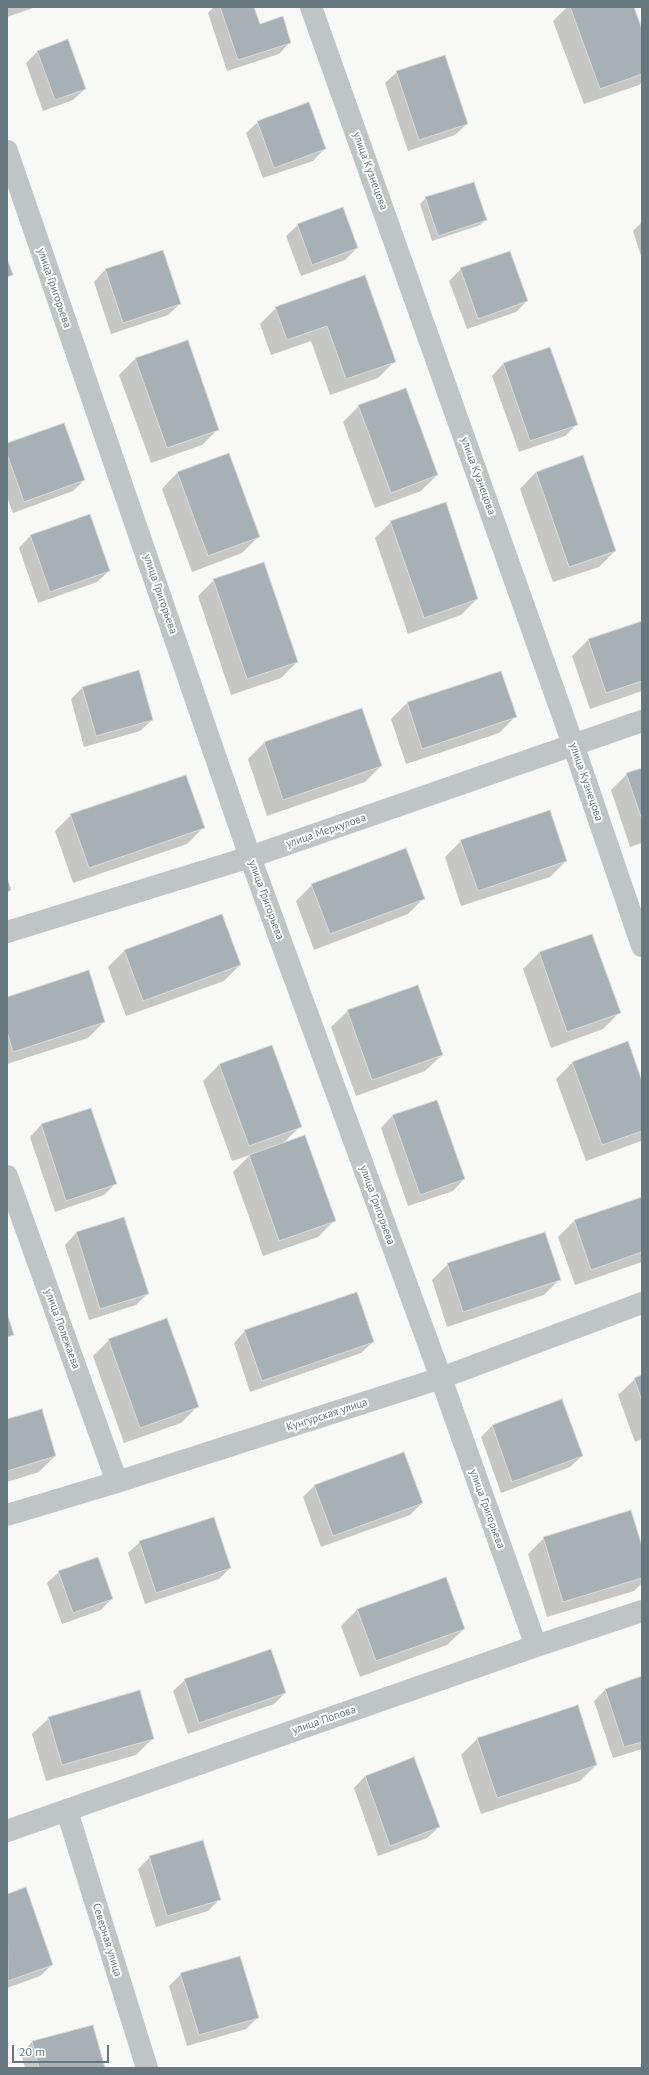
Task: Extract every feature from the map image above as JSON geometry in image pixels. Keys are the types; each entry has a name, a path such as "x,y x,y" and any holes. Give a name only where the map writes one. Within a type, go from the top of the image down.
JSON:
{"street":[{"name":"улица Кузнецова","path":"311,7 574,746 642,946"},
{"name":"улица Григорьева","path":"7,151 250,857 441,1378 536,1646"},
{"name":"улица Меркулова","path":"7,932 250,857 642,722"},
{"name":"улица Полежаева","path":"7,1176 117,1482"},
{"name":"Кунгурская улица","path":"7,1515 117,1482 441,1378 642,1303"},
{"name":"улица Попова","path":"7,1831 536,1646 642,1611"},
{"name":"Северная улица","path":"67,1811 147,2068"}],"building":[{"path":"220,7 254,7 260,24 283,16 291,43 238,60"},
{"path":"570,7 634,7 642,29 642,74 600,89"},
{"path":"68,39 86,89 55,100 37,51"},
{"path":"445,55 468,124 419,140 396,71"},
{"path":"309,102 326,149 274,168 257,121"},
{"path":"474,182 487,220 438,236 425,197"},
{"path":"343,207 358,248 312,265 297,224"},
{"path":"163,250 181,304 123,323 105,269"},
{"path":"510,251 528,301 478,319 460,268"},
{"path":"7,258 13,275 7,277"},
{"path":"365,275 396,362 346,379 327,326 287,340 275,307"},
{"path":"188,340 219,430 167,448 135,358"},
{"path":"550,347 578,425 530,441 503,363"},
{"path":"406,388 438,475 391,493 358,405"},
{"path":"64,423 85,480 24,502 7,454 7,443"},
{"path":"229,453 260,537 208,556 177,472"},
{"path":"583,455 616,551 569,567 536,472"},
{"path":"446,502 478,599 424,618 390,521"},
{"path":"90,514 110,571 50,592 30,535"},
{"path":"264,562 298,662 247,679 213,579"},
{"path":"642,621 642,681 606,693 588,639"},
{"path":"139,670 153,720 96,736 82,687"},
{"path":"501,671 517,717 422,749 407,702"},
{"path":"362,708 382,766 283,800 264,742"},
{"path":"642,768 642,820 626,773"},
{"path":"186,775 205,828 89,868 70,814"},
{"path":"550,810 567,861 478,891 460,840"},
{"path":"406,848 425,899 330,934 311,884"},
{"path":"7,877 11,890 7,892"},
{"path":"222,914 241,965 143,1001 124,950"},
{"path":"592,934 621,1013 567,1032 539,952"},
{"path":"89,970 105,1022 13,1052 7,1032 7,997"},
{"path":"418,985 443,1055 372,1080 347,1010"},
{"path":"628,1041 642,1081 642,1131 602,1145 572,1062"},
{"path":"272,1045 302,1127 249,1146 219,1064"},
{"path":"437,1100 465,1179 420,1195 392,1115"},
{"path":"91,1108 117,1184 66,1201 41,1124"},
{"path":"305,1135 336,1221 279,1241 249,1155"},
{"path":"642,1197 642,1252 591,1270 574,1220"},
{"path":"124,1217 149,1294 100,1309 76,1232"},
{"path":"545,1232 561,1280 463,1312 447,1263"},
{"path":"357,1292 374,1342 262,1381 244,1330"},
{"path":"7,1313 14,1335 7,1337"},
{"path":"167,1318 199,1407 140,1428 108,1339"},
{"path":"642,1375 642,1401 634,1378"},
{"path":"562,1399 583,1456 512,1482 492,1425"},
{"path":"42,1409 56,1456 7,1471 7,1419"},
{"path":"404,1452 423,1503 333,1536 314,1485"},
{"path":"631,1510 642,1546 642,1578 563,1602 543,1537"},
{"path":"214,1517 231,1568 156,1593 139,1541"},
{"path":"98,1557 113,1599 73,1613 58,1571"},
{"path":"446,1577 465,1629 376,1661 357,1609"},
{"path":"271,1649 286,1693 199,1723 184,1679"},
{"path":"642,1676 642,1742 624,1747 605,1689"},
{"path":"140,1690 154,1739 62,1765 48,1717"},
{"path":"578,1705 597,1765 497,1798 477,1738"},
{"path":"414,1757 440,1827 390,1846 365,1776"},
{"path":"203,1840 221,1900 167,1916 149,1856"},
{"path":"26,1887 53,1965 8,1981 7,1894"},
{"path":"240,1956 259,2018 199,2035 180,1973"},
{"path":"93,2025 105,2068 39,2068 32,2041"}]}
